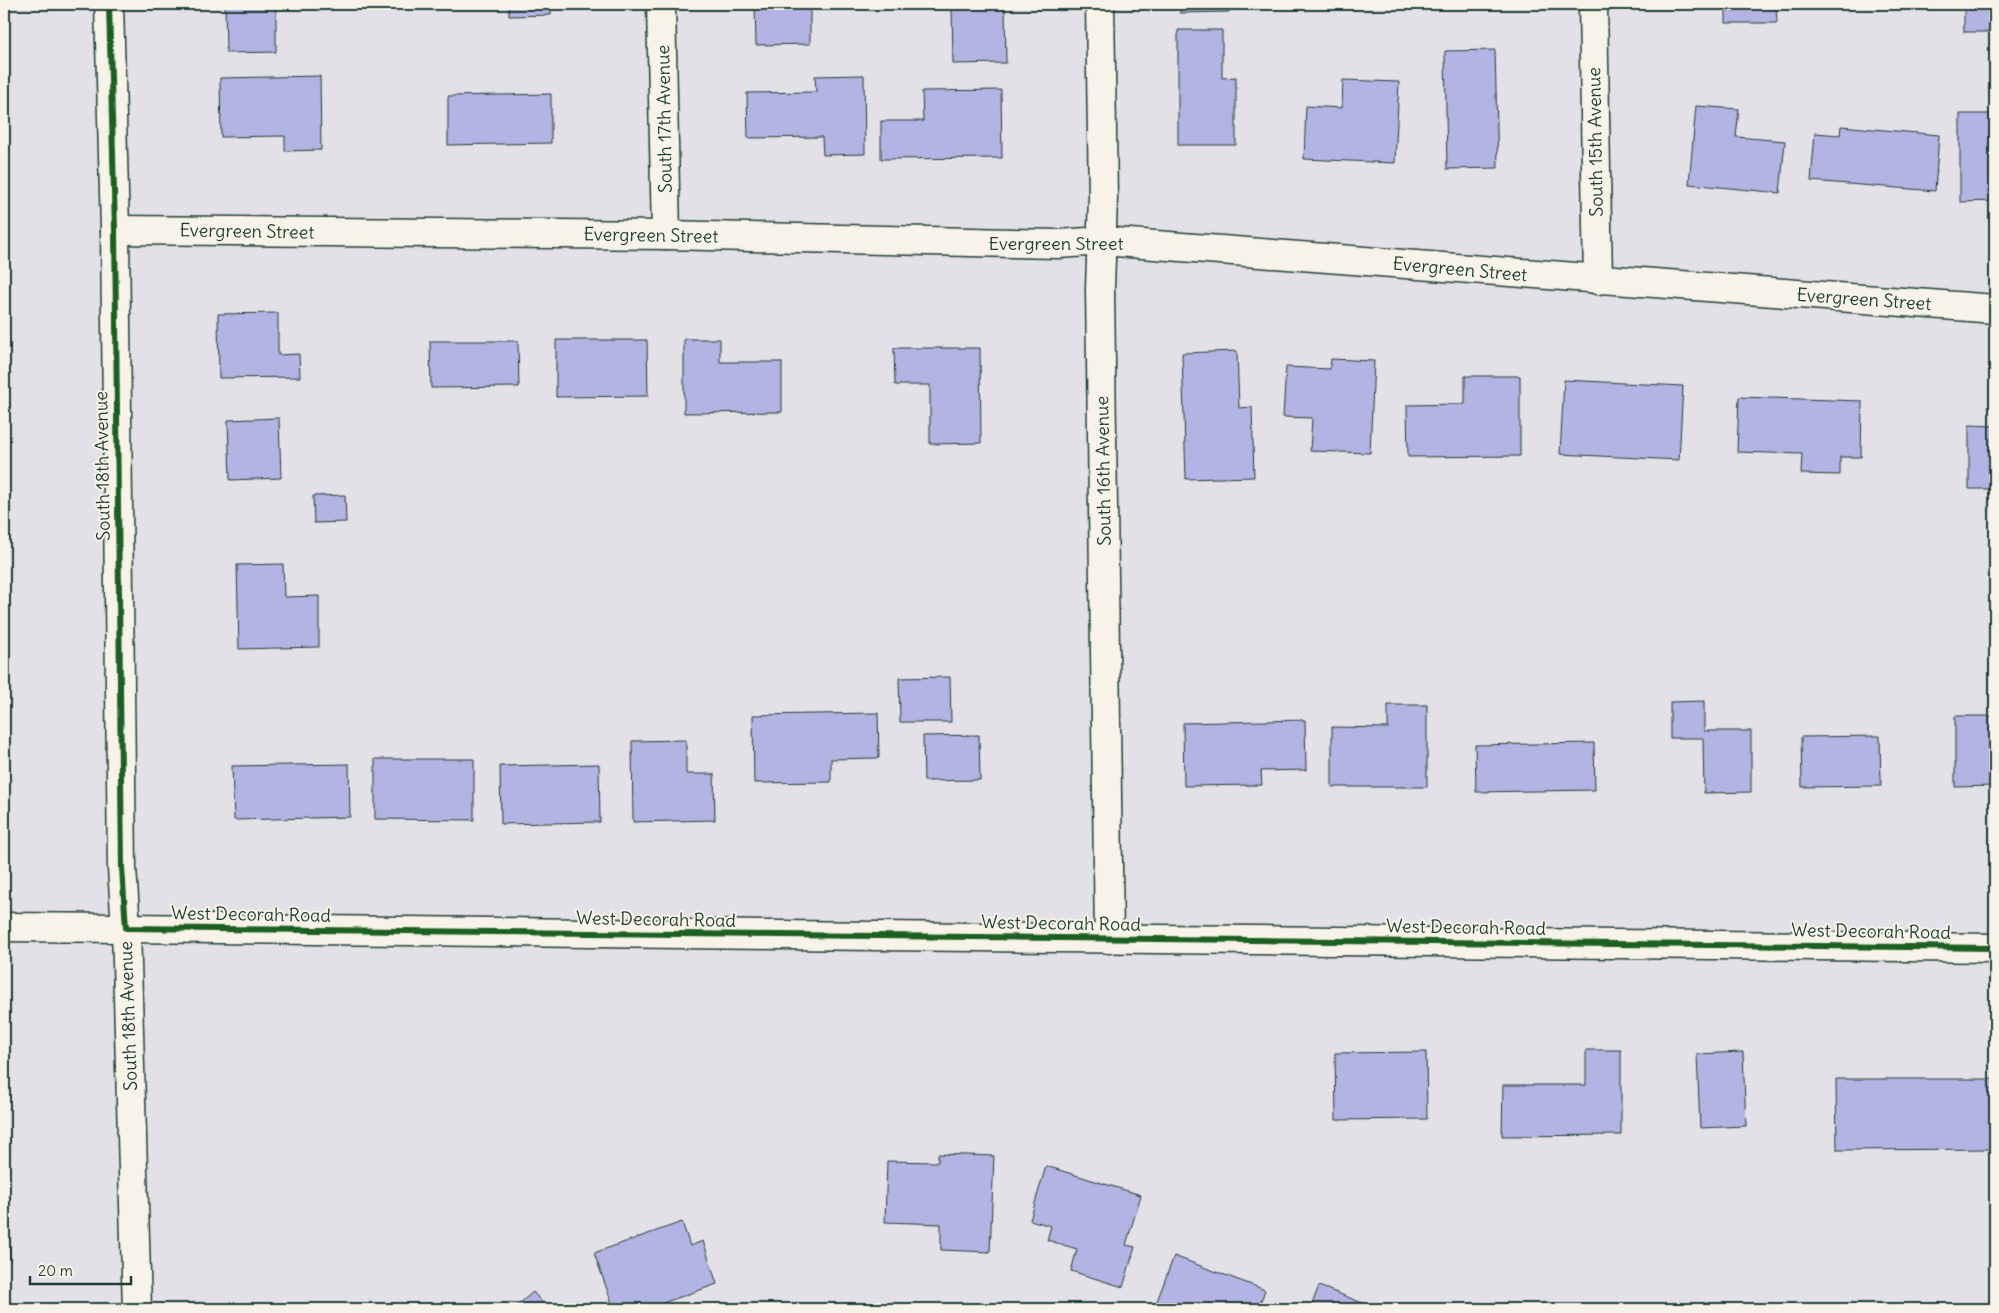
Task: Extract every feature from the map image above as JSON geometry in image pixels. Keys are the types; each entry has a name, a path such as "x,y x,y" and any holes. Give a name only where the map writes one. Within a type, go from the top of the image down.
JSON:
{"street":[{"name":"South 18th Avenue","path":"109,4 115,230 122,868 126,928 137,1309"},
{"name":"South 17th Avenue","path":"661,4 666,235"},
{"name":"South 16th Avenue","path":"1100,4 1103,242 1100,289 1109,939"},
{"name":"South 15th Avenue","path":"1593,4 1598,280"},
{"name":"Evergreen Street","path":"115,230 666,235 1058,244 1103,242 1995,309"},
{"name":"West Decorah Road","path":"4,927 1995,948"}],"building":[{"path":"225,4 276,4 276,52 226,53"},
{"path":"509,4 551,4 551,15 509,16"},
{"path":"755,4 810,4 810,44 756,45"},
{"path":"952,4 1005,4 1006,63 953,64"},
{"path":"1180,4 1229,4 1229,12 1180,13"},
{"path":"1415,4 1477,4 1477,5 1415,6"},
{"path":"1726,4 1776,4 1777,23 1726,23"},
{"path":"1964,4 1995,4 1995,32 1964,32"},
{"path":"1178,30 1222,30 1222,78 1236,77 1236,145 1178,145"},
{"path":"1495,50 1498,168 1447,169 1445,51"},
{"path":"864,75 865,154 823,155 822,137 748,138 747,93 816,92 815,76"},
{"path":"320,76 321,150 285,151 285,136 221,137 220,78"},
{"path":"1343,80 1399,82 1395,163 1304,159 1306,106 1342,108"},
{"path":"1001,90 1002,158 881,159 881,121 923,121 922,91"},
{"path":"551,94 551,143 448,145 448,96"},
{"path":"1696,106 1739,109 1736,137 1785,141 1780,193 1689,184"},
{"path":"1960,114 1995,114 1995,201 1960,202"},
{"path":"1841,126 1939,135 1935,191 1811,181 1815,133 1840,135"},
{"path":"278,313 278,355 299,354 300,377 219,378 218,314"},
{"path":"684,339 720,339 720,362 782,362 782,412 684,413"},
{"path":"556,340 647,340 648,396 556,397"},
{"path":"430,341 518,341 519,387 431,388"},
{"path":"894,348 980,348 981,443 930,444 930,385 895,385"},
{"path":"1237,351 1239,408 1252,407 1254,477 1186,479 1182,353"},
{"path":"1331,359 1374,361 1370,453 1310,451 1312,418 1283,417 1286,367 1330,369"},
{"path":"1465,376 1520,376 1520,456 1408,457 1407,405 1465,404"},
{"path":"1564,380 1683,386 1679,460 1560,454"},
{"path":"1739,397 1862,401 1861,457 1840,457 1840,475 1801,474 1802,454 1737,452"},
{"path":"279,418 281,478 230,480 228,420"},
{"path":"1969,425 1995,426 1995,489 1969,489"},
{"path":"345,495 346,522 314,523 313,496"},
{"path":"283,564 284,597 319,596 319,647 239,649 237,565"},
{"path":"950,677 951,722 900,722 899,678"},
{"path":"1704,701 1704,731 1751,731 1751,792 1704,793 1703,738 1670,738 1670,702"},
{"path":"1388,705 1427,705 1427,787 1332,787 1332,727 1388,728"},
{"path":"878,713 879,758 831,759 831,782 754,783 753,715"},
{"path":"1955,716 1995,716 1995,786 1955,787"},
{"path":"1305,720 1306,770 1261,771 1262,785 1184,786 1183,723"},
{"path":"979,735 980,780 924,781 923,736"},
{"path":"1880,736 1881,786 1802,787 1801,737"},
{"path":"686,740 686,774 714,774 715,820 633,822 632,741"},
{"path":"1594,743 1595,790 1476,792 1475,745"},
{"path":"375,759 474,759 474,820 375,819"},
{"path":"349,764 350,817 234,820 232,766"},
{"path":"599,764 600,822 501,824 500,766"},
{"path":"1586,1050 1621,1050 1621,1135 1502,1136 1503,1085 1586,1085"},
{"path":"1426,1052 1427,1119 1336,1120 1335,1053"},
{"path":"1743,1052 1746,1126 1700,1128 1697,1054"},
{"path":"1836,1079 1995,1079 1995,1149 1837,1150"},
{"path":"938,1154 994,1156 990,1252 941,1250 941,1224 885,1222 887,1161 938,1162"},
{"path":"1046,1166 1141,1195 1126,1245 1135,1247 1123,1287 1071,1271 1077,1249 1047,1240 1051,1226 1030,1220"},
{"path":"4,1184 8,1184 10,1259 4,1259"},
{"path":"682,1222 690,1246 703,1241 717,1284 646,1309 614,1309 594,1253"},
{"path":"1174,1256 1265,1290 1258,1309 1154,1309"},
{"path":"1319,1286 1378,1309 1310,1309"},
{"path":"533,1292 548,1309 513,1309"}],"cycle path":[{"path":"109,4 115,230 122,868 126,928 1995,948"}]}
